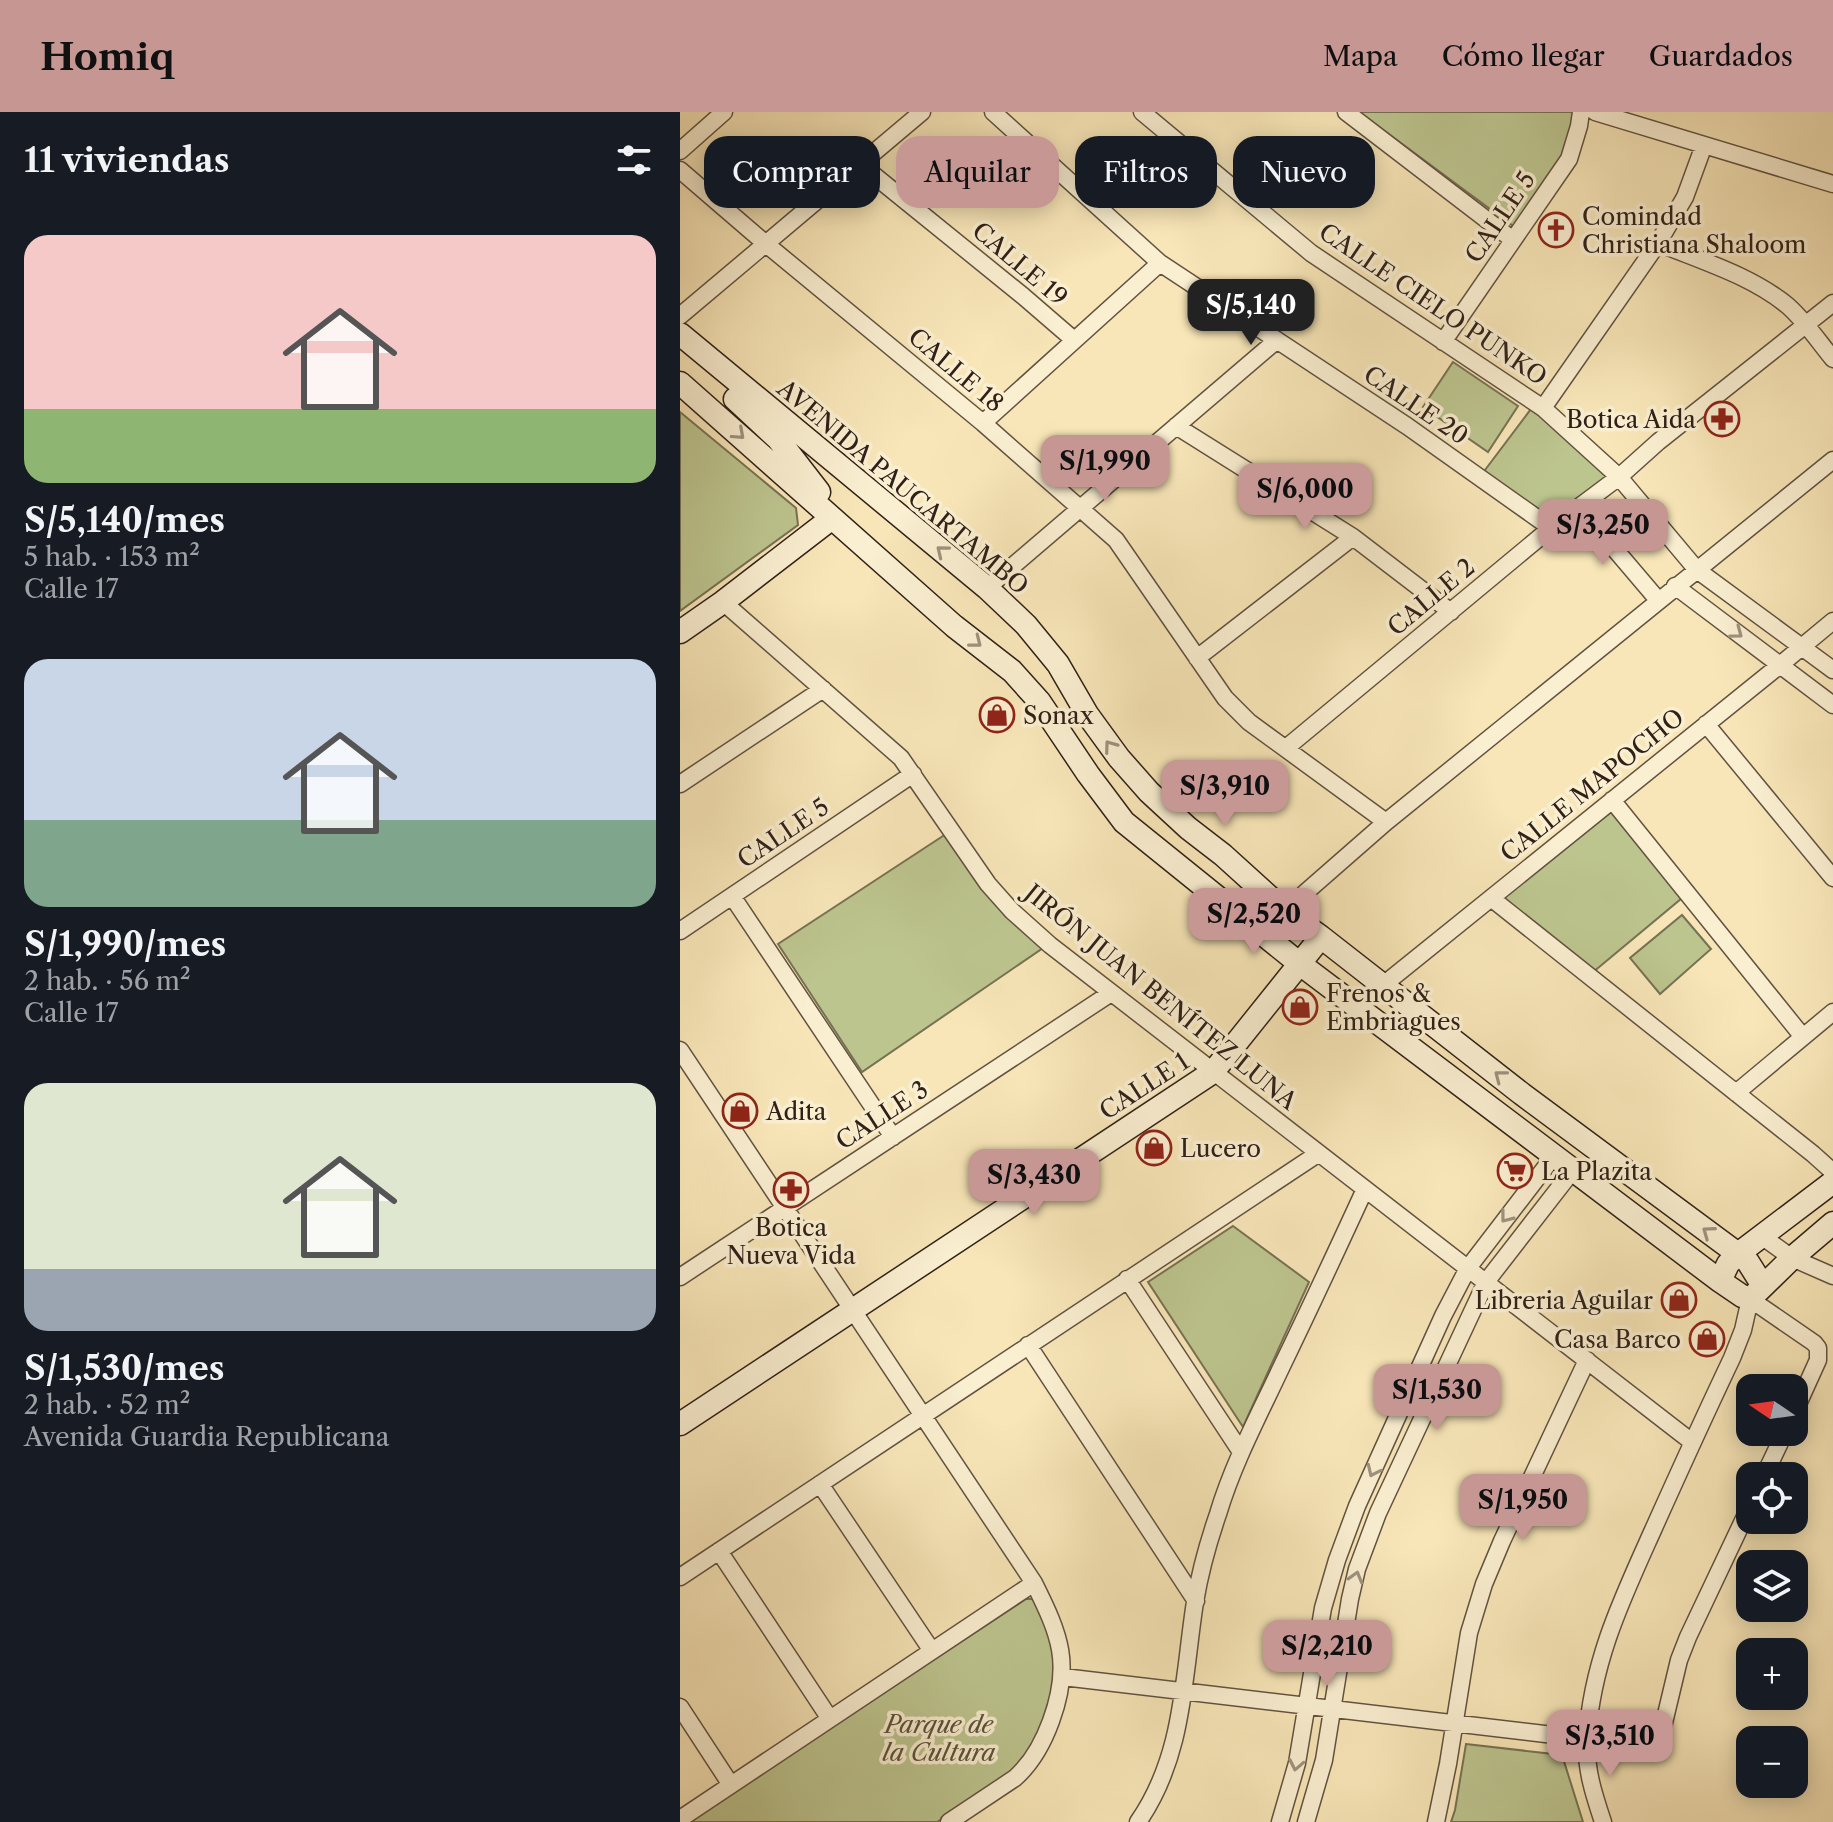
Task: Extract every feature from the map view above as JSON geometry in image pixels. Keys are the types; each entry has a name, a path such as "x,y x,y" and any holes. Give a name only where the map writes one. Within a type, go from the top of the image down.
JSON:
{"main road":[{"name":"AVENIDA PAUCARTAMBO","path":"680,334 987,588 1026,625 1058,664 1119,758 1149,792 1286,912 1522,1094 1748,1262 1756,1293"},
{"path":"698,351 711,375 778,439 817,489 832,518"},
{"path":"680,383 954,626 1012,671 1039,701 1124,822 1300,964 1720,1281 1742,1296 1756,1293 1833,1223"},
{"path":"680,632 832,518"},
{"name":"CALLE 1","path":"680,1424 1213,1072 1321,937"},
{"path":"1720,1281 1728,1264 1738,1254 1833,1182"}],"street":[{"path":"680,151 724,112"},
{"path":"880,147 922,112"},
{"name":"CALLE 20","path":"993,112 1160,263 1407,426 1551,528"},
{"name":"CALLE CIELO PUNKO","path":"1142,112 1311,253 1543,408 1619,477 1697,570 1833,670"},
{"path":"1346,112 1513,240"},
{"name":"CALLE 5","path":"1443,342 1569,159 1581,112"},
{"path":"1595,112 1833,184"},
{"path":"1543,408 1658,243 1685,197 1704,145"},
{"name":"CALLE 18","path":"680,170 983,423 1116,540 1225,698 1249,722 1386,822"},
{"name":"CALLE 19","path":"880,180 1074,340"},
{"path":"680,316 808,208"},
{"path":"1658,243 1732,273 1774,295 1791,309 1833,359"},
{"path":"983,423 1160,263"},
{"name":"CALLE 2","path":"1286,748 1551,528 1619,477 1658,442 1833,303"},
{"path":"987,588 1277,340"},
{"path":"1176,426 1353,537 1451,612"},
{"path":"1272,941 1286,912 1386,822 1833,460"},
{"path":"1579,507 1658,600"},
{"path":"1197,658 1353,537"},
{"path":"1675,586 1833,705"},
{"name":"JIRÓN JUAN BENÍTEZ LUNA","path":"723,602 901,758 988,884 1050,945 1692,1442"},
{"name":"CALLE MAPOCHO","path":"1382,986 1833,621"},
{"path":"680,784 823,689"},
{"path":"1706,724 1833,878"},
{"name":"CALLE 5","path":"680,931 913,774"},
{"path":"1612,800 1803,1037"},
{"path":"732,896 893,1137"},
{"path":"1491,898 1833,1172"},
{"name":"CALLE 3","path":"681,1273 1111,993"},
{"path":"1736,1093 1833,1012"},
{"path":"680,1050 1034,1583 1055,1631 1063,1677 1047,1733 1031,1761 1015,1778 949,1822"},
{"path":"680,1577 1319,1153"},
{"path":"1280,1822 1297,1763 1323,1608 1345,1536 1468,1268 1554,1156"},
{"path":"1306,1822 1324,1760 1350,1599 1367,1541 1391,1483 1486,1282 1573,1170"},
{"path":"1138,1822 1165,1773 1177,1734 1196,1601 1211,1535 1241,1452 1365,1189"},
{"path":"1760,1235 1792,1258 1833,1276"},
{"path":"1127,1279 1241,1452"},
{"path":"1603,1822 1592,1789 1587,1739 1593,1693 1606,1639 1732,1358 1756,1293 1818,1348 1818,1360 1808,1382"},
{"path":"1028,1345 1196,1601"},
{"path":"1436,1822 1469,1633 1484,1584 1587,1360"},
{"path":"820,1484 932,1651"},
{"path":"1063,1677 1587,1739 1655,1734 1663,1727 1683,1649 1737,1534"},
{"path":"719,1551 830,1719"},
{"path":"680,1819 1034,1583"},
{"path":"680,1707 731,1785"}],"green space":[{"path":"1359,112 1575,112 1563,157 1513,226"},
{"path":"1453,362 1518,406 1488,452 1423,407"},
{"path":"1534,405 1614,470 1551,524 1482,474"},
{"path":"680,412 796,508 798,525 680,611"},
{"path":"1611,812 1682,898 1592,973 1502,899"},
{"path":"946,834 1043,948 862,1072 778,944"},
{"path":"1682,915 1711,949 1660,994 1630,958"},
{"path":"1233,1226 1309,1282 1243,1427 1148,1282"},
{"name":"Parque de la Cultura","path":"1026,1599 1032,1599 1041,1613 1053,1648 1056,1680 1037,1739 1013,1772 937,1822 687,1822"},
{"path":"1466,1744 1562,1755 1583,1822 1451,1822"}],"place":[{"name":"Comindad Christiana Shaloom","path":"1556,230"},
{"name":"Botica Aida","path":"1722,419"},
{"name":"Sonax","path":"997,715"},
{"name":"Frenos & Embriagues","path":"1300,1007"},
{"name":"Adita","path":"740,1111"},
{"name":"Lucero","path":"1154,1148"},
{"name":"La Plazita","path":"1515,1171"},
{"name":"Botica Nueva Vida","path":"791,1190"},
{"name":"Libreria Aguilar","path":"1679,1300"},
{"name":"Casa Barco","path":"1707,1339"}]}
